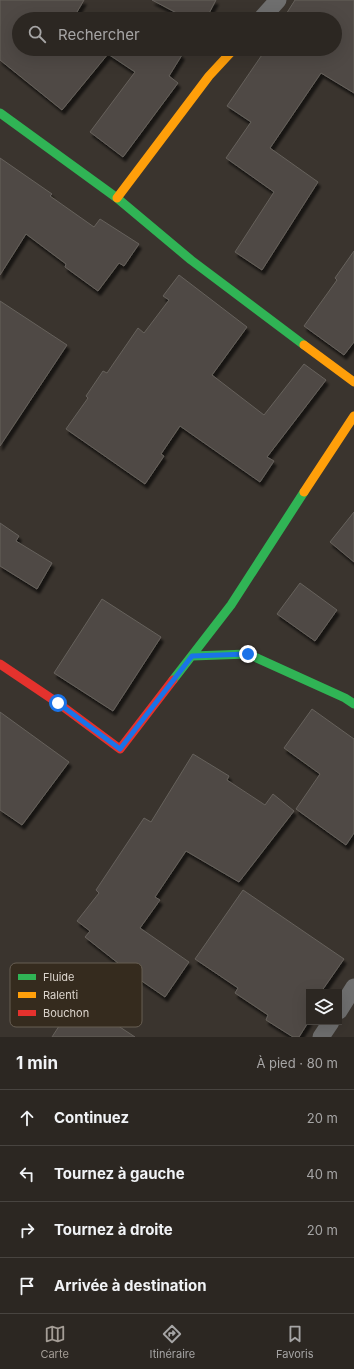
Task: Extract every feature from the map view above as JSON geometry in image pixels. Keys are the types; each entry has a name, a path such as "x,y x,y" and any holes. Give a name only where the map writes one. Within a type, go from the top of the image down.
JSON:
{"street":[{"path":"267,12 278,0"},
{"path":"117,198 210,76 228,56"},
{"path":"0,113 117,198 191,260 354,382"},
{"path":"0,664 58,703 120,749 231,605 354,416"},
{"path":"192,656 248,654 345,698 354,704"},
{"path":"342,1006 354,987"},
{"path":"321,1037 329,1025"}],"building":[{"path":"0,0 84,0 77,12 12,12 12,56 106,56 62,110 0,60"},
{"path":"152,0 216,0 210,12 175,12"},
{"path":"295,0 354,0 354,93 321,73 270,148 318,182 262,270 235,252 274,192 226,158 251,122 227,106 261,56 342,56 342,12 287,12"},
{"path":"111,56 181,56 169,76 178,83 123,157 90,132 135,72"},
{"path":"0,158 52,194 50,196 94,227 100,219 139,244 124,266 119,263 98,291 65,267 66,264 26,234 0,275"},
{"path":"354,251 354,342 344,355 304,326 337,280 335,278"},
{"path":"179,275 247,327 212,375 264,415 304,364 326,380 267,457 274,461 260,482 180,426 161,454 164,456 145,484 66,429 88,398 86,396 103,371 107,373 138,328 144,333 169,300 163,296"},
{"path":"0,301 67,345 0,446"},
{"path":"354,512 354,562 330,542"},
{"path":"0,523 19,536 16,541 52,563 37,589 0,566"},
{"path":"300,583 337,610 315,641 277,614"},
{"path":"102,599 161,637 113,711 54,673"},
{"path":"312,709 354,739 354,833 346,845 296,809 320,774 284,748"},
{"path":"0,712 69,762 22,825 0,810"},
{"path":"193,754 229,776 227,780 265,805 273,794 294,811 239,882 186,851 155,897 160,900 140,928 189,962 165,997 142,981 142,963 118,963 85,937 90,931 77,921 99,893 96,890 144,818 151,822"},
{"path":"243,890 344,959 323,989 306,989 306,1025 299,1037 293,1037 266,1020 268,1015 235,993 238,988 195,959"},
{"path":"58,1027 120,1027 135,1037 52,1037"}],"traffic: fast":[{"path":"0,113 117,198 191,260 304,345"},
{"path":"173,680 231,605 304,492"},
{"path":"192,656 248,654 345,698 354,704"}],"traffic: slow":[{"path":"117,198 209,76 228,56"},
{"path":"304,345 354,382"},
{"path":"304,492 354,416"}],"traffic: jam":[{"path":"0,664 58,703 120,749 173,680"}],"route":[{"path":"58,703 120,749 192,656 248,654"}]}
